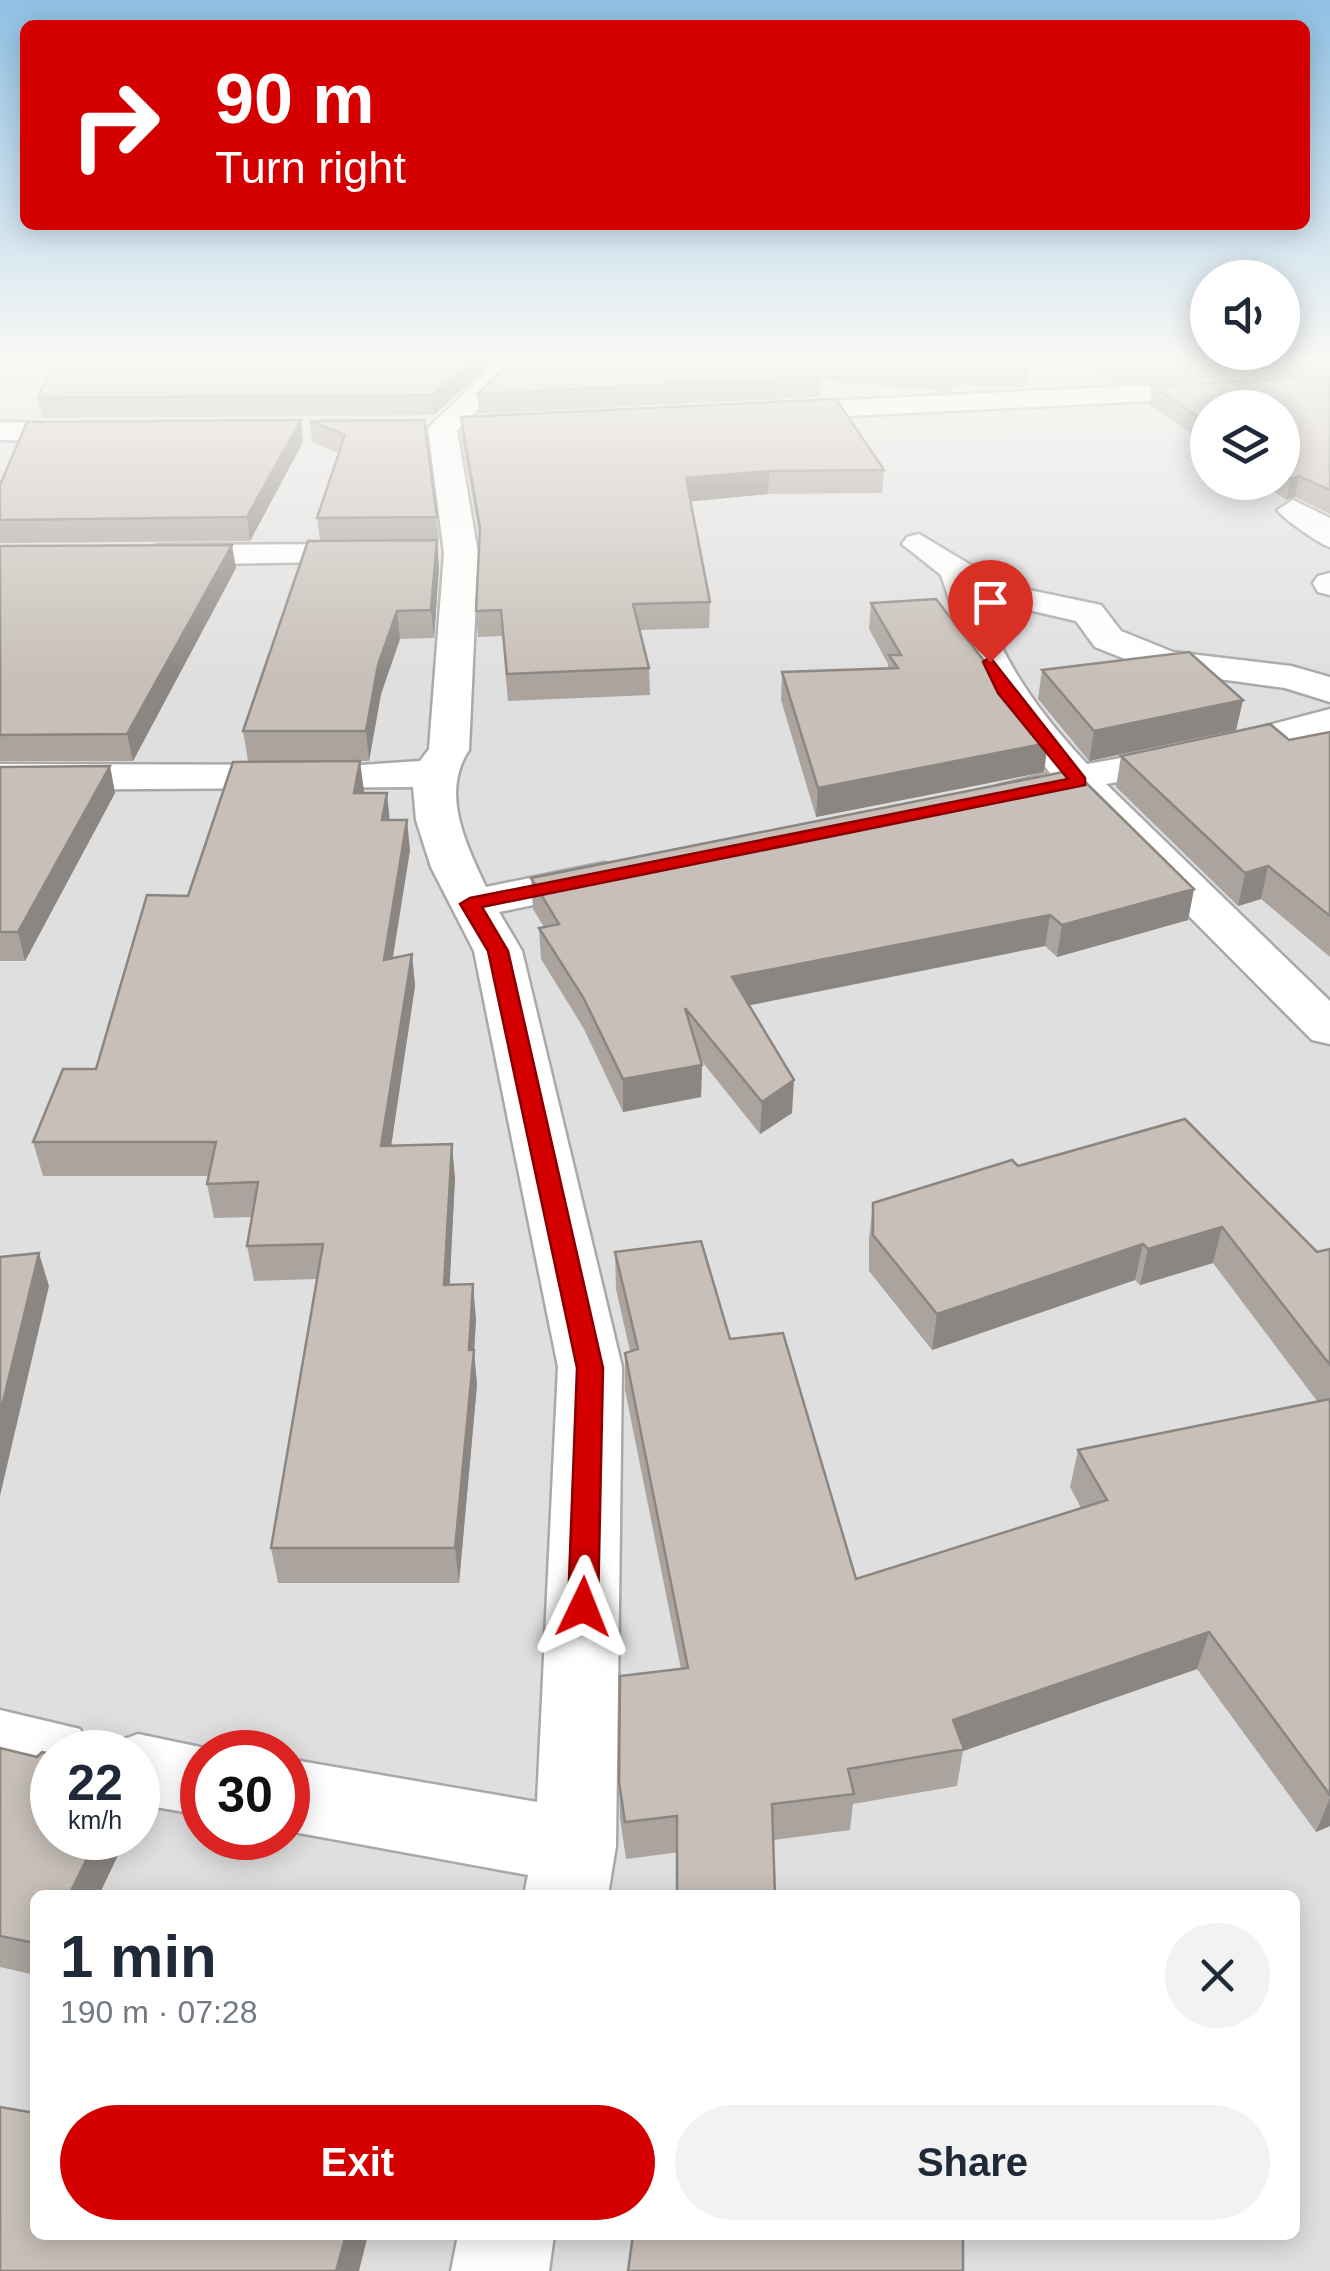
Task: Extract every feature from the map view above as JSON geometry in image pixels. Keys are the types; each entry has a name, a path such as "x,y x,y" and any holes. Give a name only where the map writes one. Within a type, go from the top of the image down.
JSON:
{"street":[{"path":"310,1801 571,1870 590,1368 498,951 470,904 435,809 433,772 449,750 461,554 448,467"},
{"path":"1293,510 1314,520 1330,537"},
{"path":"919,544 957,571 1019,598 1088,612 1108,639 1166,662 1291,678 1330,690"},
{"path":"134,555 461,554"},
{"path":"957,571 964,605 1004,690 1079,782 1330,1029"},
{"path":"965,804 1079,782 1120,768 1190,758 1330,721"},
{"path":"0,776 361,778 433,772"},
{"path":"470,904 641,870"},
{"path":"0,1744 30,1750"},
{"path":"500,2271 505,2240"}],"shaded area":[{"path":"0,467 1190,467 1190,500 1300,500 1300,467 1330,467 1330,2271 0,2271"}],"building":[{"path":"8,467 275,467 247,517 0,520 0,485"},
{"path":"334,467 430,467 437,517 317,518"},
{"path":"470,467 882,467 884,470 769,471 686,478 710,602 633,604 649,668 507,674 501,610 476,611 480,528"},
{"path":"1300,467 1330,467 1330,490 1300,476"},
{"path":"437,540 431,610 397,611 378,665 366,731 243,731 308,541"},
{"path":"232,545 127,734 0,735 0,546"},
{"path":"936,599 1048,743 818,788 782,672 898,668 889,655 901,655 871,603"},
{"path":"1189,652 1243,700 1094,731 1042,670"},
{"path":"1270,724 1289,740 1330,732 1330,916 1268,866 1245,873 1121,756"},
{"path":"360,761 354,793 387,793 382,820 407,820 384,960 412,954 381,1146 452,1144 444,1285 473,1284 469,1350 474,1350 455,1548 271,1548 323,1244 247,1246 258,1182 207,1184 216,1142 33,1142 63,1069 96,1069 147,895 188,896 233,762"},
{"path":"110,766 18,932 0,932 0,767"},
{"path":"1073,770 1194,889 1062,925 1050,915 732,977 794,1080 762,1102 685,1008 702,1065 623,1079 583,997 539,928 559,924 531,878"},
{"path":"1185,1119 1317,1252 1330,1249 1330,1365 1222,1227 1148,1249 1143,1244 937,1314 873,1235 873,1203 1012,1160 1018,1166"},
{"path":"701,1241 730,1339 783,1333 856,1579 1107,1500 1078,1450 1330,1399 1330,1795 1209,1632 953,1720 964,1749 848,1769 854,1794 772,1804 775,1890 677,1890 677,1816 625,1822 619,1782 620,1676 688,1668 625,1353 638,1349 615,1252"},
{"path":"39,1253 0,1414 0,1257"},
{"path":"0,1748 30,1755 30,1860 86,1860 71,1890 30,1890 30,1942 0,1936"},
{"path":"0,2107 30,2112 30,2240 345,2240 336,2271 0,2271"},
{"path":"632,2240 963,2240 963,2271 628,2271"}],"route":[{"path":"583,1607 590,1368 498,951 470,904 1079,782 1004,690 990,662"}]}
